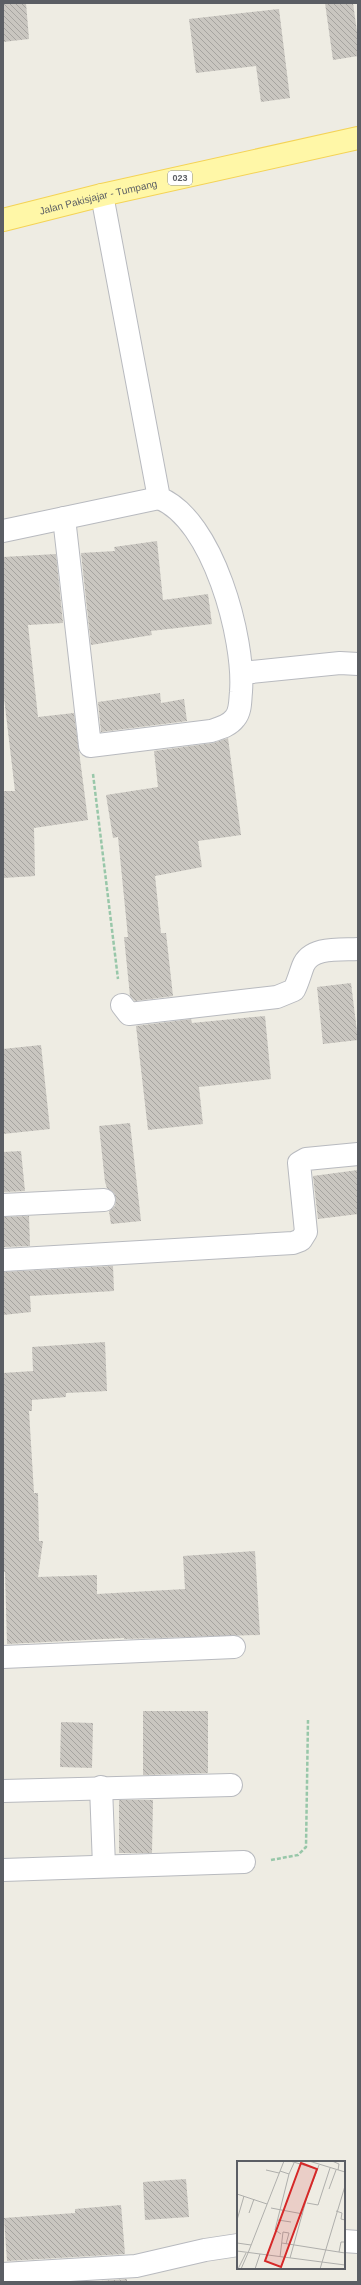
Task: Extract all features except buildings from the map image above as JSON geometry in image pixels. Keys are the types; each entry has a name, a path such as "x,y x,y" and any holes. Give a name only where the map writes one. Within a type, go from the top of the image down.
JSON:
{"main road":[{"name":"Jalan Pakisjajar - Tumpang","path":"3,220 102,195 358,138"}],"street":[{"path":"102,195 159,498"},
{"path":"3,530 159,498"},
{"path":"3,530 159,498 169,502 182,513 207,549 234,620 242,673 239,709 235,718 226,726 211,731 90,746 64,518"},
{"path":"242,673 340,663 358,664"},
{"path":"122,1005 129,1014 277,997 294,990 303,964 312,955 324,951 358,949"},
{"path":"3,1260 293,1243 301,1240 306,1232 299,1162 306,1159 358,1154"},
{"path":"3,1205 104,1200"},
{"path":"3,1657 234,1647"},
{"path":"3,1791 101,1787 230,1785"},
{"path":"101,1787 104,1866"},
{"path":"3,1870 244,1862"},
{"path":"345,2241 358,2242"},
{"path":"3,2274 148,2265 205,2250 237,2245"}],"path":[{"path":"90,746 122,1005"},
{"path":"244,1862 282,1859 298,1855 306,1847 308,1720"}]}
